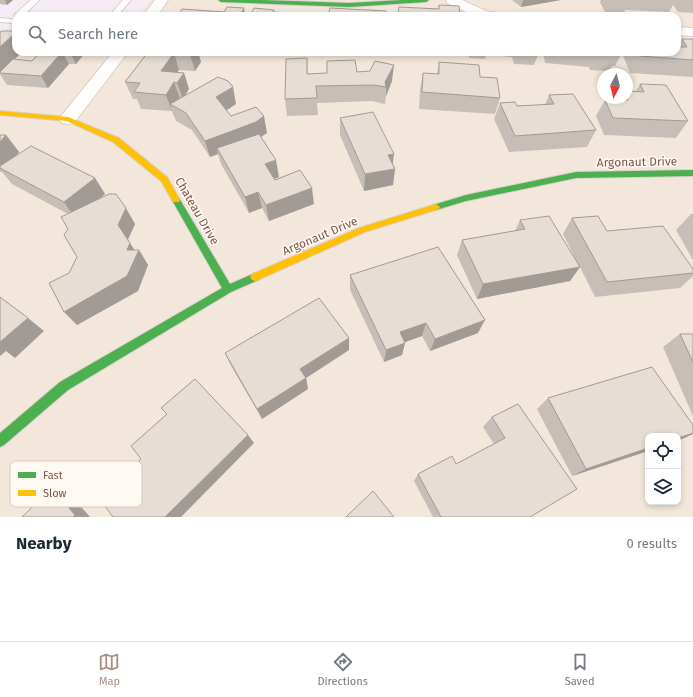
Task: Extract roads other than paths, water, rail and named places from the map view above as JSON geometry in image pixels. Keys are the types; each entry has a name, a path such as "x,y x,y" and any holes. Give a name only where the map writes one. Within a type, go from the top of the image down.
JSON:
{"street":[{"path":"153,12 162,0"},
{"path":"221,0 312,5 388,5 426,0"},
{"path":"452,0 478,12"},
{"path":"681,31 693,32"},
{"path":"68,119 118,56"},
{"name":"Chateau Drive","path":"0,113 68,119 116,140 164,179 228,289"},
{"name":"Argonaut Drive","path":"0,441 64,386 228,289 362,230 466,198 576,175 693,173"}],"lane":[{"path":"24,12 36,0"},
{"path":"117,12 128,0"},
{"path":"0,20 12,20"}]}
